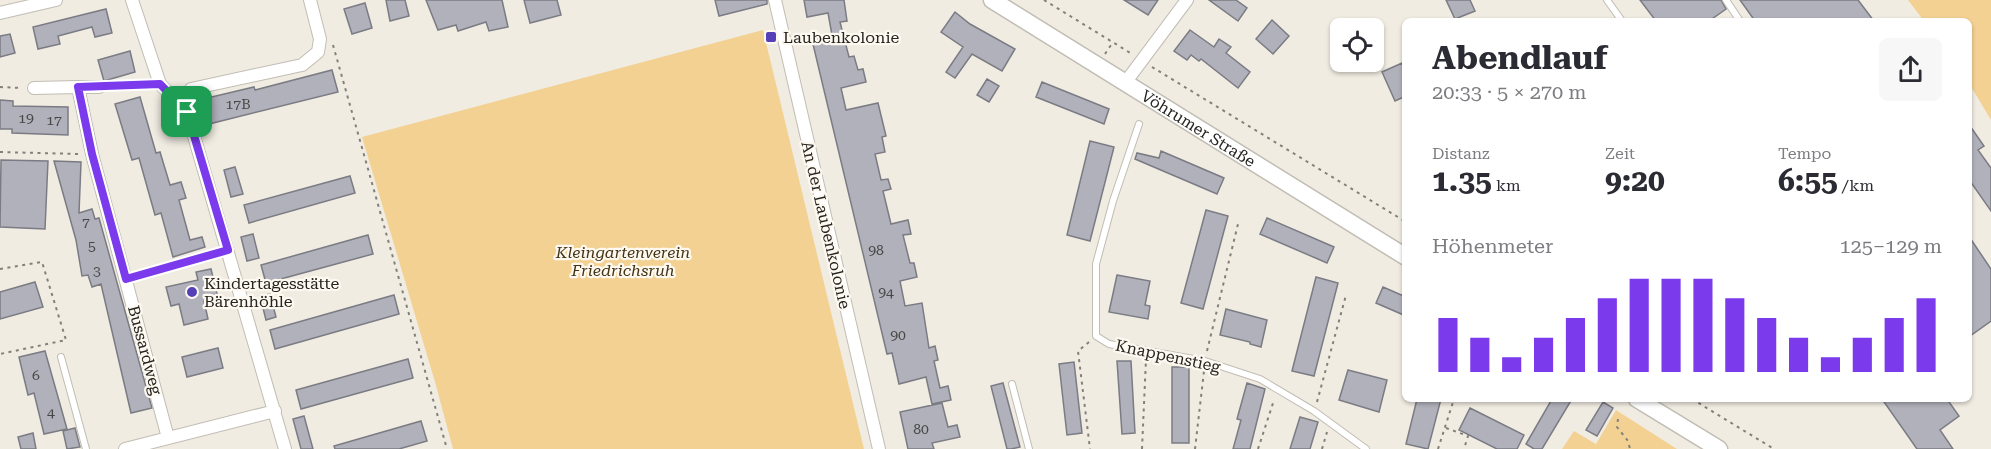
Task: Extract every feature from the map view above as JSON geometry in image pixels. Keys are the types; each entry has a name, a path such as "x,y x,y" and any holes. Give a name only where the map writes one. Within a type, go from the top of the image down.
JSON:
{"main road":[{"name":"Vöhrumer Straße","path":"992,0 1402,255"},
{"path":"1642,402 1719,449"}],"street":[{"path":"0,13 56,0"},
{"path":"132,0 160,84 187,112"},
{"path":"285,449 187,112 191,89 302,65 318,52 320,39 312,0"},
{"name":"An der Laubenkolonie","path":"774,0 879,449"},
{"path":"1125,83 1187,0"},
{"name":"Bussardweg","path":"78,87 92,154 168,438"},
{"path":"34,88 99,87"},
{"path":"125,449 275,411"}],"lane":[{"path":"1607,0 1620,18"},
{"path":"1726,0 1738,18"},
{"name":"Knappenstieg","path":"1139,124 1113,201 1096,264 1096,336 1109,344 1205,361 1260,379 1314,411 1366,449"},
{"path":"61,357 86,449"},
{"path":"1012,384 1029,449"}],"path":[{"path":"1044,0 1402,220"},
{"path":"320,39 332,43 447,449"},
{"path":"99,87 160,84"},
{"path":"0,87 34,88"},
{"path":"0,152 92,154"},
{"path":"1195,449 1205,361 1238,224"},
{"path":"126,279 228,250"},
{"path":"0,269 42,262 66,340 0,354"},
{"path":"1314,411 1323,387 1346,295"},
{"path":"1090,449 1078,351 1096,336"},
{"path":"1142,449 1147,351"},
{"path":"1258,449 1278,389"},
{"path":"1438,449 1453,402"},
{"path":"1697,402 1774,449"},
{"path":"1618,419 1617,428 1628,441 1630,449"},
{"path":"1322,449 1330,423"},
{"path":"1446,428 1468,436 1464,449"}],"green space":[{"path":"1908,0 1991,0 1991,120 1972,88 1972,18 1922,18"},
{"name":"Kleingartenverein Friedrichsruh","path":"763,30 864,449 453,449 362,137"},
{"path":"1616,410 1677,449 1562,449 1574,431 1596,444"}],"building":[{"path":"386,0 405,0 409,16 390,21"},
{"path":"426,0 502,0 508,27 489,31 486,22 458,31 456,25 438,30"},
{"path":"524,0 557,0 561,15 530,23"},
{"path":"715,0 767,0 767,4 719,16"},
{"path":"804,0 844,0 847,21 840,22 849,57 854,56 858,70 863,69 866,82 841,88 846,110 878,103 886,136 882,137 885,152 875,154 881,180 888,179 891,189 883,191 891,224 908,220 911,234 903,235 910,263 914,263 917,277 900,281 905,306 922,303 929,348 935,346 938,360 934,361 940,388 948,386 951,400 932,404 926,377 899,384 892,353 887,354 812,40 832,35 828,13 807,17"},
{"path":"1124,0 1158,0 1148,15"},
{"path":"1209,0 1236,0 1247,8 1238,21"},
{"path":"1446,0 1470,0 1475,11 1455,18"},
{"path":"1640,0 1721,0 1726,9 1713,18 1654,18"},
{"path":"1740,0 1858,0 1872,18 1753,18"},
{"path":"365,3 372,28 352,34 344,9"},
{"path":"106,9 112,33 95,37 92,27 58,36 60,44 38,49 33,27"},
{"path":"955,12 970,24 1015,49 1002,71 972,54 955,78 946,72 963,47 941,32"},
{"path":"1272,20 1289,36 1273,54 1256,39"},
{"path":"1190,30 1214,47 1219,39 1231,47 1226,53 1250,72 1238,88 1201,59 1199,61 1191,55 1187,60 1174,51"},
{"path":"10,34 15,53 0,57 0,36"},
{"path":"130,51 135,72 104,81 98,60"},
{"path":"1402,63 1402,98 1395,101 1382,72"},
{"path":"332,70 338,92 209,124 203,99 254,87 255,90"},
{"path":"987,79 999,86 989,102 977,95"},
{"path":"1042,82 1109,109 1104,124 1036,97"},
{"path":"140,97 156,153 160,152 170,185 181,182 186,198 179,200 190,240 202,237 205,247 173,257 161,213 155,215 139,158 132,160 115,104"},
{"path":"0,100 13,101 13,106 68,107 68,135 12,133 12,129 0,129"},
{"path":"1972,129 1984,146 1978,150 1991,168 1991,211 1972,184"},
{"path":"1090,141 1114,147 1090,241 1067,235"},
{"path":"1161,151 1224,178 1217,194 1135,159 1137,153 1159,158"},
{"path":"1,160 48,161 45,229 0,227"},
{"path":"54,161 81,162 79,213 92,209 95,219 99,218 152,408 131,413 101,284 92,287 88,275 82,276 76,240"},
{"path":"235,167 243,194 231,197 224,170"},
{"path":"350,176 355,193 249,223 244,205"},
{"path":"1206,210 1228,216 1203,309 1181,303"},
{"path":"1267,218 1334,247 1327,263 1260,234"},
{"path":"253,234 259,258 247,261 241,237"},
{"path":"368,235 373,254 266,283 261,265"},
{"path":"1972,241 1991,269 1991,321 1972,335"},
{"name":"Kindertagesstätte Bärenhöhle","path":"211,269 218,298 204,301 208,319 184,325 179,304 171,306 166,287 198,280 196,272"},
{"path":"1117,275 1150,281 1145,305 1150,306 1148,319 1109,312"},
{"path":"1316,277 1338,283 1314,376 1292,371"},
{"path":"35,282 43,307 0,319 0,292"},
{"path":"1383,287 1402,295 1402,314 1376,303"},
{"path":"270,294 276,317 266,320 260,296"},
{"path":"394,295 399,314 275,349 270,330"},
{"path":"1226,309 1267,320 1261,347 1220,335"},
{"path":"218,348 223,368 187,377 182,357"},
{"path":"45,351 67,429 44,434 34,393 28,395 19,357"},
{"path":"408,359 413,378 301,409 296,390"},
{"path":"1117,361 1131,361 1135,433 1122,434"},
{"path":"1074,362 1082,433 1067,435 1059,364"},
{"path":"1172,367 1189,367 1189,443 1172,443"},
{"path":"1348,370 1387,380 1379,412 1339,400"},
{"path":"1003,383 1020,447 1011,449 1007,449 991,386"},
{"path":"1247,383 1265,389 1250,449 1233,449 1241,420 1237,419"},
{"path":"1416,402 1440,402 1428,449 1406,444"},
{"path":"1550,402 1570,402 1542,449 1534,449 1526,444"},
{"path":"1603,402 1613,408 1597,436 1586,430"},
{"path":"1884,402 1949,402 1959,416 1940,430 1953,449 1917,449"},
{"path":"942,403 948,427 957,425 960,437 932,443 934,449 908,449 900,412"},
{"path":"1470,408 1524,435 1517,449 1497,449 1459,430"},
{"path":"304,416 313,449 301,449 293,419"},
{"path":"1300,417 1318,422 1310,449 1290,449"},
{"path":"421,421 427,441 399,449 335,449 334,446"},
{"path":"75,428 80,447 67,449 63,431"},
{"path":"33,433 36,449 21,449 18,437"}],"place":[{"name":"Laubenkolonie","path":"771,37"},
{"name":"Kindertagesstätte Bärenhöhle","path":"192,292"}],"route":[{"path":"160,84 187,112 228,250 126,279 92,154 78,87 160,84"}]}
